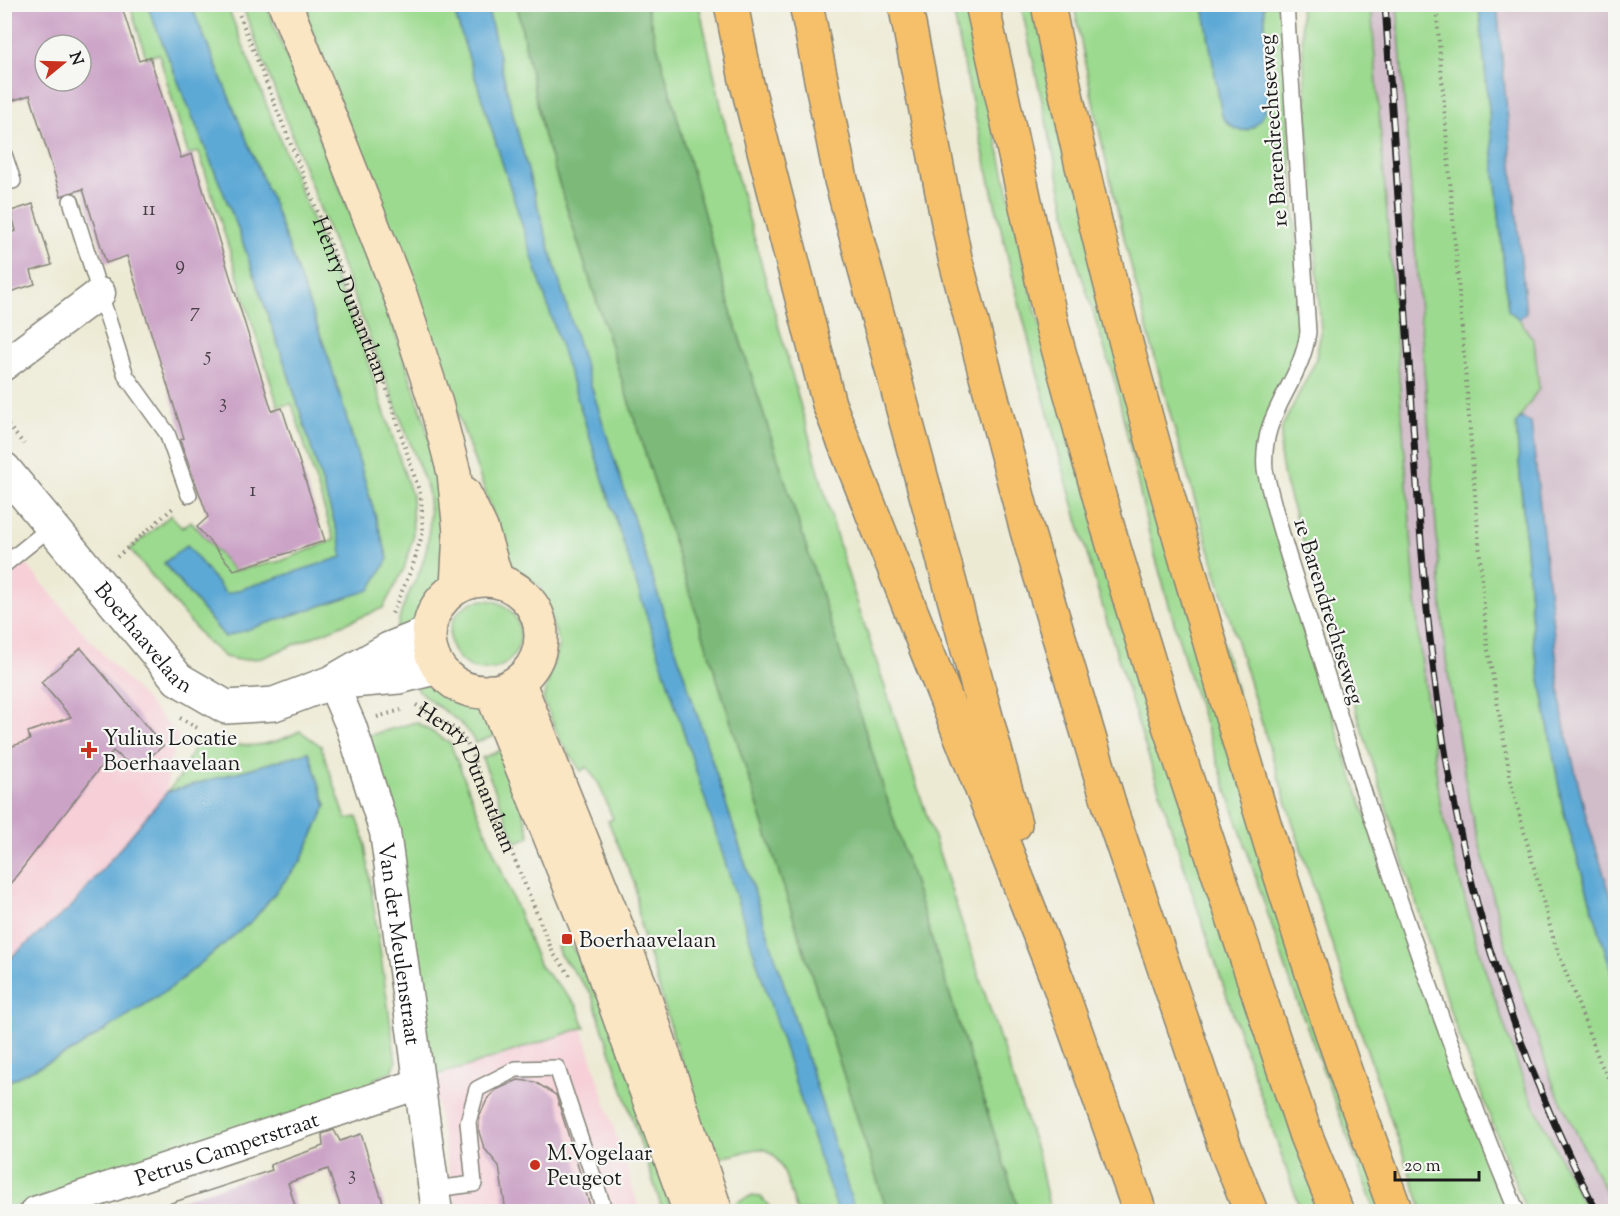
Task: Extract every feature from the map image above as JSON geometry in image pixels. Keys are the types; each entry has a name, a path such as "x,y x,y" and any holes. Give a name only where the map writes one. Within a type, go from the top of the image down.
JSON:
{"highway":[{"path":"731,4 746,80 829,404 1058,979 1140,1212"},
{"path":"807,4 841,180 1058,979"},
{"path":"904,4 955,258 1027,531 1114,820 1225,1147 1251,1212"},
{"path":"982,4 1053,330 1108,528 1163,708 1306,1136 1337,1212"},
{"path":"1048,4 1065,94 1103,257 1233,722 1308,964 1396,1212"}],"main road":[{"name":"Henry Dunantlaan","path":"285,4 401,297 436,404 454,473 460,531 457,587"},
{"name":"Henry Dunantlaan","path":"454,473 481,528 497,581"},
{"path":"497,581 514,588 528,600 539,625 538,652 530,668 504,686 476,691 462,687 448,679 438,667 430,651 429,633 433,615 442,599 457,587 470,582 497,581"},
{"name":"Henry Dunantlaan","path":"504,686 588,930 690,1212"},
{"path":"504,686 642,990 716,1212"}],"street":[{"path":"4,364 100,293"},
{"name":"Boerhaavelaan","path":"15,458 51,527 178,679 226,707 274,704 332,682 394,663 438,667"},
{"name":"Boerhaavelaan","path":"394,663 429,633"},
{"name":"Van der Meulenstraat","path":"332,682 351,726 385,832 418,1084 436,1200"},
{"name":"Petrus Camperstraat","path":"35,1212 418,1084"}],"lane":[{"name":"1e Barendrechtseweg","path":"1286,4 1308,332 1301,362 1268,426 1265,441 1265,470 1362,792 1396,893 1468,1094 1517,1212"},
{"path":"4,154 13,180"},
{"path":"71,201 126,376 167,433 189,495"},
{"path":"4,565 51,527"},
{"path":"436,1200 474,1184 468,1122 477,1089 516,1069 557,1068 604,1212"}],"path":[{"name":"Henry Dunantlaan","path":"235,4 381,371 421,497 423,532 412,568 394,605 390,622 394,663 416,705 457,730 467,743 553,953 578,986"},
{"path":"1436,4 1489,655 1512,787 1554,941 1600,1062 1616,1093"},
{"path":"4,421 15,458"},
{"path":"117,557 151,525 189,495"},
{"name":"Boerhaavelaan","path":"110,548 124,565"},
{"path":"351,726 416,705"}],"shaded area":[{"path":"1371,5 1397,5 1446,660 1470,808 1505,943 1554,1087 1615,1211 1586,1211 1526,1088 1480,955 1441,810 1419,641"},
{"path":"1497,5 1615,5 1615,909 1587,820 1563,721 1531,422 1521,418 1539,388 1534,341 1519,319 1526,313"},
{"name":"Yulius Locatie Boerhaavelaan","path":"4,537 87,637 179,736 169,764 167,792 66,911 5,962"},
{"path":"582,1028 640,1211 456,1211 432,1079"}],"green space":[{"path":"130,5 147,5 237,226 289,376 341,543 343,557 226,594 187,545 164,563 225,637 388,558 330,362 274,206 191,5 227,5 365,353 412,496 413,538 404,569 383,608 262,658 239,660 225,657 205,640 130,549 171,515 182,528 191,521 234,571 281,561 334,540 292,404 278,406 199,152 188,154 159,54 146,57"},
{"path":"242,5 266,5 382,292 435,459 445,511 442,579 417,618 397,633 401,612 427,548 430,525 428,490"},
{"path":"301,5 452,5 838,1211 797,1211 784,1172 773,1155 766,1150 758,1149 721,1157 711,1150 703,1136 640,924 635,885 608,821 613,819 599,784 587,767 581,771 560,740 543,699 559,644 540,586 512,567 410,280"},
{"path":"487,5 517,5 543,133 887,1211 855,1211 565,302 523,154"},
{"path":"517,5 646,5 732,315 1019,1211 887,1211 543,133"},
{"path":"646,5 699,5 734,165 843,559 1039,1159 1050,1211 1019,1211 732,315"},
{"path":"952,5 966,5 1035,308 1321,1211 1301,1211 1199,914 1105,614 1061,463 1021,311"},
{"path":"1021,5 1037,5 1388,1211 1375,1211 1290,981 1191,682 1150,538 1116,385 1076,258"},
{"path":"1074,5 1203,5 1222,116 1269,95 1264,5 1281,5 1301,330 1299,347 1292,366 1266,418 1259,447 1259,464 1341,743 1450,1065 1506,1211 1423,1211 1302,852 1189,479 1125,243"},
{"path":"1300,5 1371,5 1419,641 1441,810 1480,955 1526,1088 1586,1211 1526,1211 1451,1014 1285,483 1280,454 1282,427 1315,362 1321,333"},
{"path":"1397,5 1479,5 1508,310 1519,319 1534,341 1539,388 1516,424 1533,639 1563,810 1615,983 1615,1211 1554,1087 1505,943 1470,808 1446,660"},
{"path":"485,600 498,603 510,610 517,622 520,635 517,648 510,660 498,667 485,670 472,667 460,660 453,648 450,635 453,622 460,610 472,603"},
{"path":"413,684 433,684 475,705 484,712 497,735 475,743 462,725 428,699"},
{"path":"416,722 450,743 540,966 577,1006 585,1027 463,1068 431,1076 367,736"},
{"path":"300,731 321,746 346,819 357,817 364,838 396,1062 392,1072 374,1079 376,1086 5,1210 5,1083 76,1049 172,987 253,920 301,861 326,806 309,752 167,792 180,777 198,739 250,746 273,742"},
{"path":"503,749 511,766 530,837 516,842 482,758"},
{"path":"569,942 604,997 661,1172 671,1211 663,1211 591,993 560,955 557,947"},
{"path":"751,1196 761,1197 773,1211 731,1212 738,1201"}],"water":[{"path":"147,5 191,5 274,206 330,362 388,559 370,590 225,637 164,563 187,545 226,594 342,557 341,544 289,376 237,226"},
{"path":"452,5 487,5 523,154 565,302 855,1211 838,1211 818,1154"},
{"path":"1203,5 1264,5 1269,95 1263,114 1252,128 1238,130 1222,116"},
{"path":"1479,5 1497,5 1526,313 1519,319 1508,310"},
{"path":"1521,418 1531,422 1563,720 1587,820 1615,909 1615,983 1563,810 1533,639 1516,423"},
{"path":"309,752 326,806 301,861 253,920 172,987 76,1049 5,1083 5,962 71,907 167,792"}],"building":[{"path":"4,4 121,4 139,61 150,57 181,158 192,154 272,411 282,408 325,541 234,570 197,527 208,517 180,440 184,438 127,256 106,263 83,189 61,196 30,95 8,102 4,90"},
{"path":"33,204 52,265 31,271 35,284 4,294 4,235 16,231 11,211"},
{"path":"81,648 163,746 139,766 132,759 128,763 113,751 4,892 4,749 30,740 28,732 71,717 41,682"},
{"path":"518,1080 535,1082 556,1095 592,1212 506,1212 499,1166 484,1148 479,1132 479,1117 488,1098 496,1090"},
{"path":"334,1130 340,1141 361,1134 386,1212 342,1212 328,1169 288,1183 297,1212 160,1212 159,1207 272,1170 270,1165 323,1146 322,1134"}],"railway":[{"path":"1385,4 1419,522 1437,694 1455,807 1478,908 1505,998 1538,1085 1597,1212"}],"place":[{"name":"Yulius Locatie Boerhaavelaan","path":"89,750"},
{"name":"Boerhaavelaan","path":"567,939"},
{"name":"M.Vogelaar Peugeot","path":"535,1165"}]}
